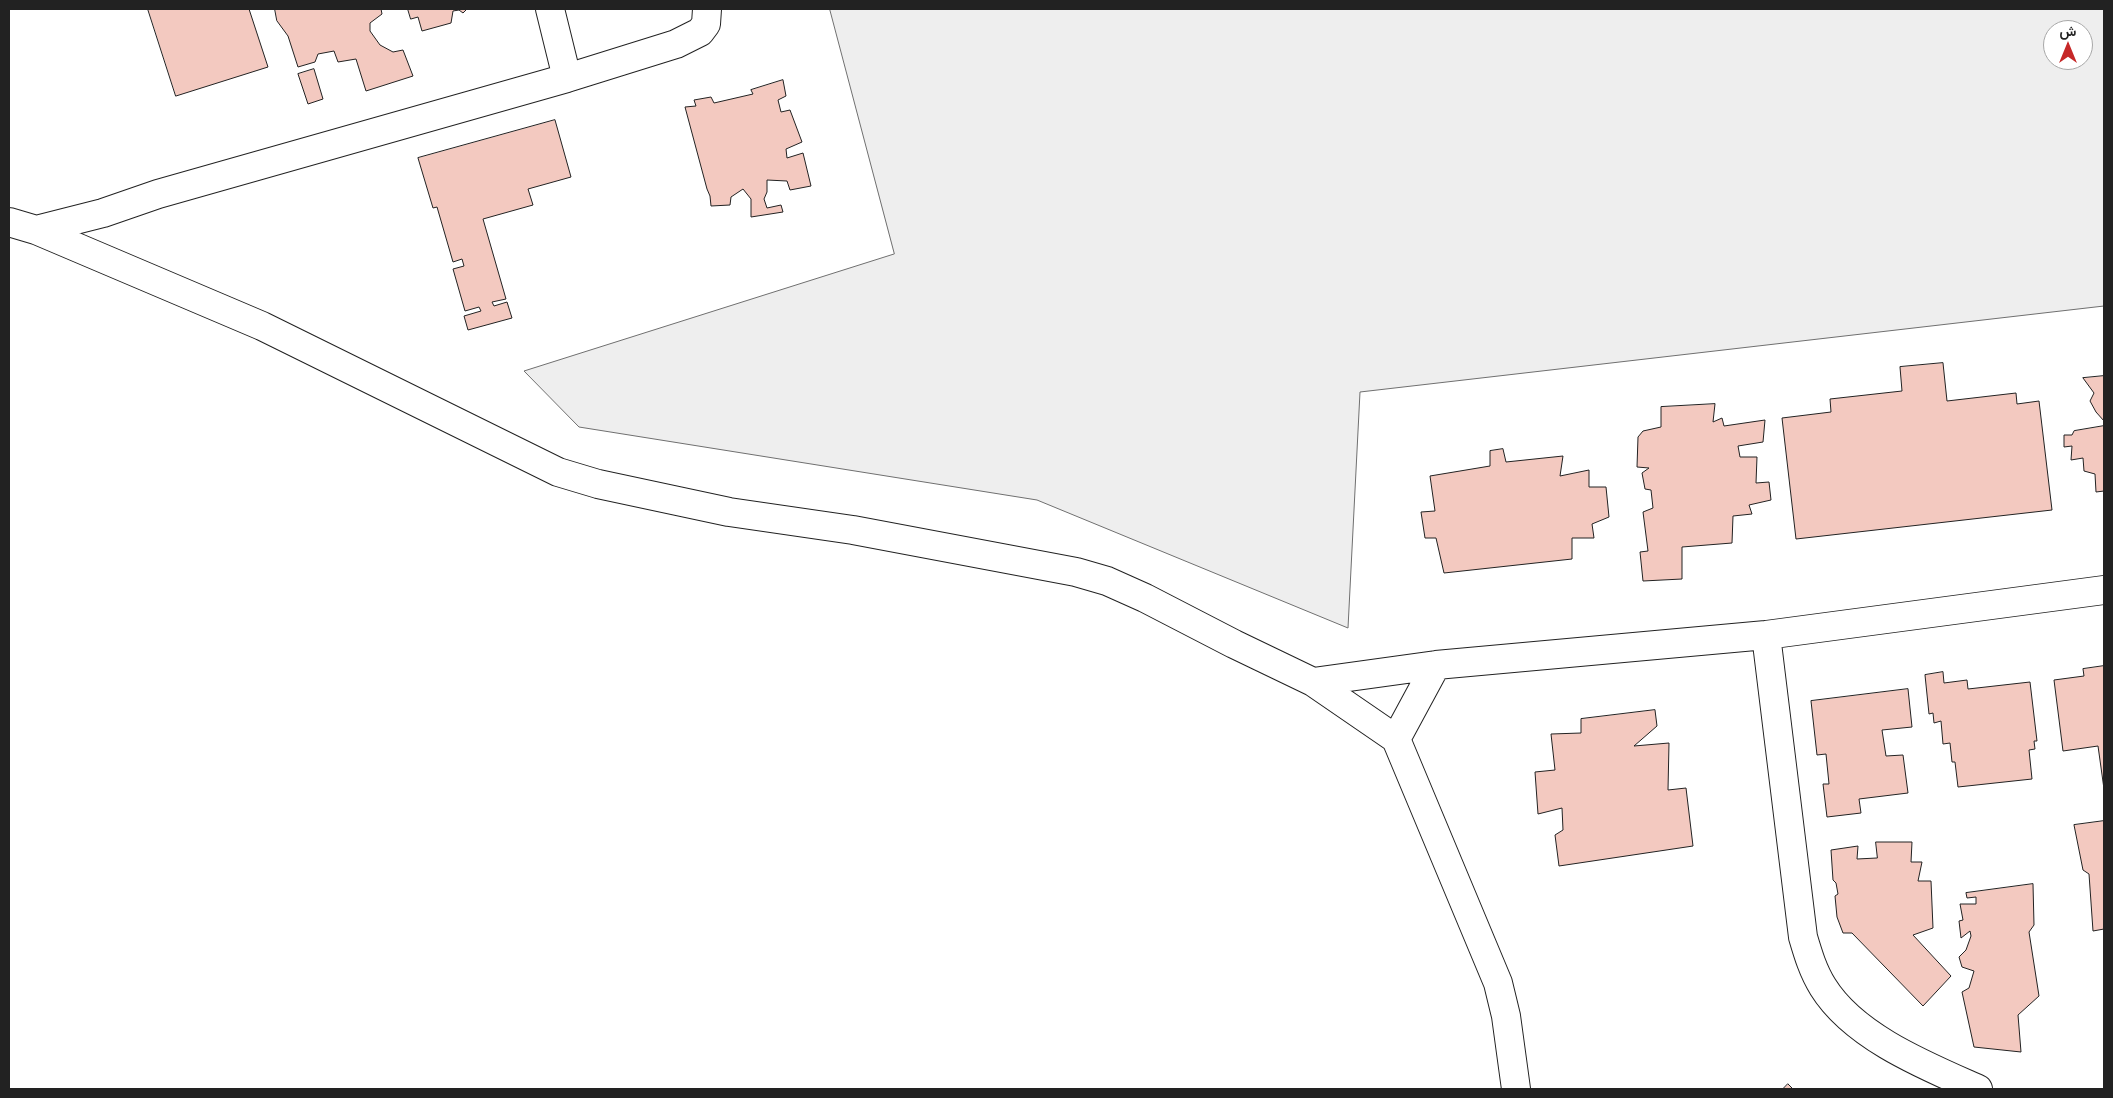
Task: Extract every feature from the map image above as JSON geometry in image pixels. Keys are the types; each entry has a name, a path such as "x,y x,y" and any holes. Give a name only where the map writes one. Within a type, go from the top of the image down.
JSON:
{"street":[{"path":"550,9 567,78"},
{"path":"36,230 104,213 158,194 567,78 690,38 700,32 706,24 707,9"},
{"path":"9,222 36,230 262,326 558,472 598,484 729,512 853,530 1076,572 1107,581 1145,598 1313,682 1396,739 1498,983 1506,1016 1516,1089"},
{"path":"1313,682 1436,665 1766,635 2104,590"},
{"path":"1766,635 1803,937 1811,963 1823,988 1848,1017 1887,1044 1930,1067 1978,1089"},
{"path":"1396,739 1436,665"}],"shaded area":[{"path":"830,9 2104,9 2104,306 1360,392 1348,628 1037,500 579,427 524,371 894,254"}],"building":[{"path":"148,9 249,9 268,67 176,96"},
{"path":"275,9 381,9 382,14 370,23 370,31 380,45 393,52 403,50 413,76 366,91 356,59 338,62 334,51 318,54 315,62 298,67 288,36 277,21"},
{"path":"408,9 467,9 463,13 459,10 453,11 451,23 422,31 418,17 411,19"},
{"path":"314,69 323,99 308,104 298,74"},
{"path":"783,80 786,96 778,100 781,112 790,110 802,142 786,149 787,158 803,153 811,186 790,190 787,181 767,180 767,192 764,199 767,208 781,205 783,212 751,217 751,199 743,189 731,197 730,205 711,206 710,196 685,107 696,106 694,100 711,97 714,103 753,94 751,90"},
{"path":"555,120 571,177 528,189 533,205 483,219 506,299 492,302 494,306 507,302 512,318 468,330 464,316 481,311 479,307 465,311 453,269 464,266 462,259 453,262 437,207 433,208 418,158"},
{"path":"1943,363 1947,401 2016,393 2017,404 2039,401 2052,510 1796,539 1782,418 1831,412 1830,399 1902,391 1900,367"},
{"path":"2104,376 2104,421 2090,401 2094,393 2083,378"},
{"path":"1715,404 1713,422 1722,418 1724,426 1765,420 1763,442 1738,446 1740,457 1757,457 1756,483 1769,482 1771,500 1749,505 1752,514 1733,516 1732,543 1682,547 1682,579 1643,581 1640,552 1648,551 1643,512 1653,508 1651,490 1645,489 1642,473 1649,468 1637,467 1638,437 1643,431 1661,427 1661,407"},
{"path":"2104,426 2104,491 2096,492 2095,474 2084,471 2083,458 2071,460 2072,446 2064,447 2064,435 2072,435 2074,431"},
{"path":"1503,449 1506,462 1563,456 1560,476 1589,470 1589,487 1606,487 1609,517 1592,524 1594,538 1572,538 1572,559 1444,573 1436,538 1425,538 1421,512 1435,511 1430,476 1490,466 1490,451"},
{"path":"2104,666 2104,789 2098,746 2063,751 2054,680 2084,676 2083,669"},
{"path":"1943,672 1944,683 1967,680 1968,689 2030,682 2037,741 2034,741 2035,749 2029,750 2032,779 1958,787 1955,762 1952,762 1950,743 1943,744 1941,721 1934,723 1933,713 1929,714 1925,675"},
{"path":"1908,689 1912,727 1882,730 1886,756 1903,755 1908,793 1859,799 1861,813 1827,817 1823,784 1829,784 1826,754 1817,755 1811,701"},
{"path":"1655,710 1657,726 1634,746 1669,743 1668,790 1686,788 1693,846 1559,866 1555,835 1563,830 1562,808 1538,814 1535,772 1555,770 1551,734 1581,733 1581,719"},
{"path":"2104,821 2104,929 2093,931 2089,874 2083,870 2074,825"},
{"path":"1876,842 1912,842 1911,862 1922,862 1918,881 1931,881 1933,928 1913,935 1951,976 1923,1006 1852,933 1843,933 1837,917 1835,896 1838,894 1836,883 1833,880 1831,850 1858,846 1857,859 1877,858"},
{"path":"2033,884 2034,925 2029,932 2039,996 2018,1015 2021,1052 1974,1047 1962,992 1969,988 1974,971 1962,967 1959,957 1966,950 1971,936 1970,931 1961,938 1959,921 1963,920 1960,904 1976,904 1976,897 1967,898 1966,893"},
{"path":"1788,1084 1793,1089 1783,1089"}]}
